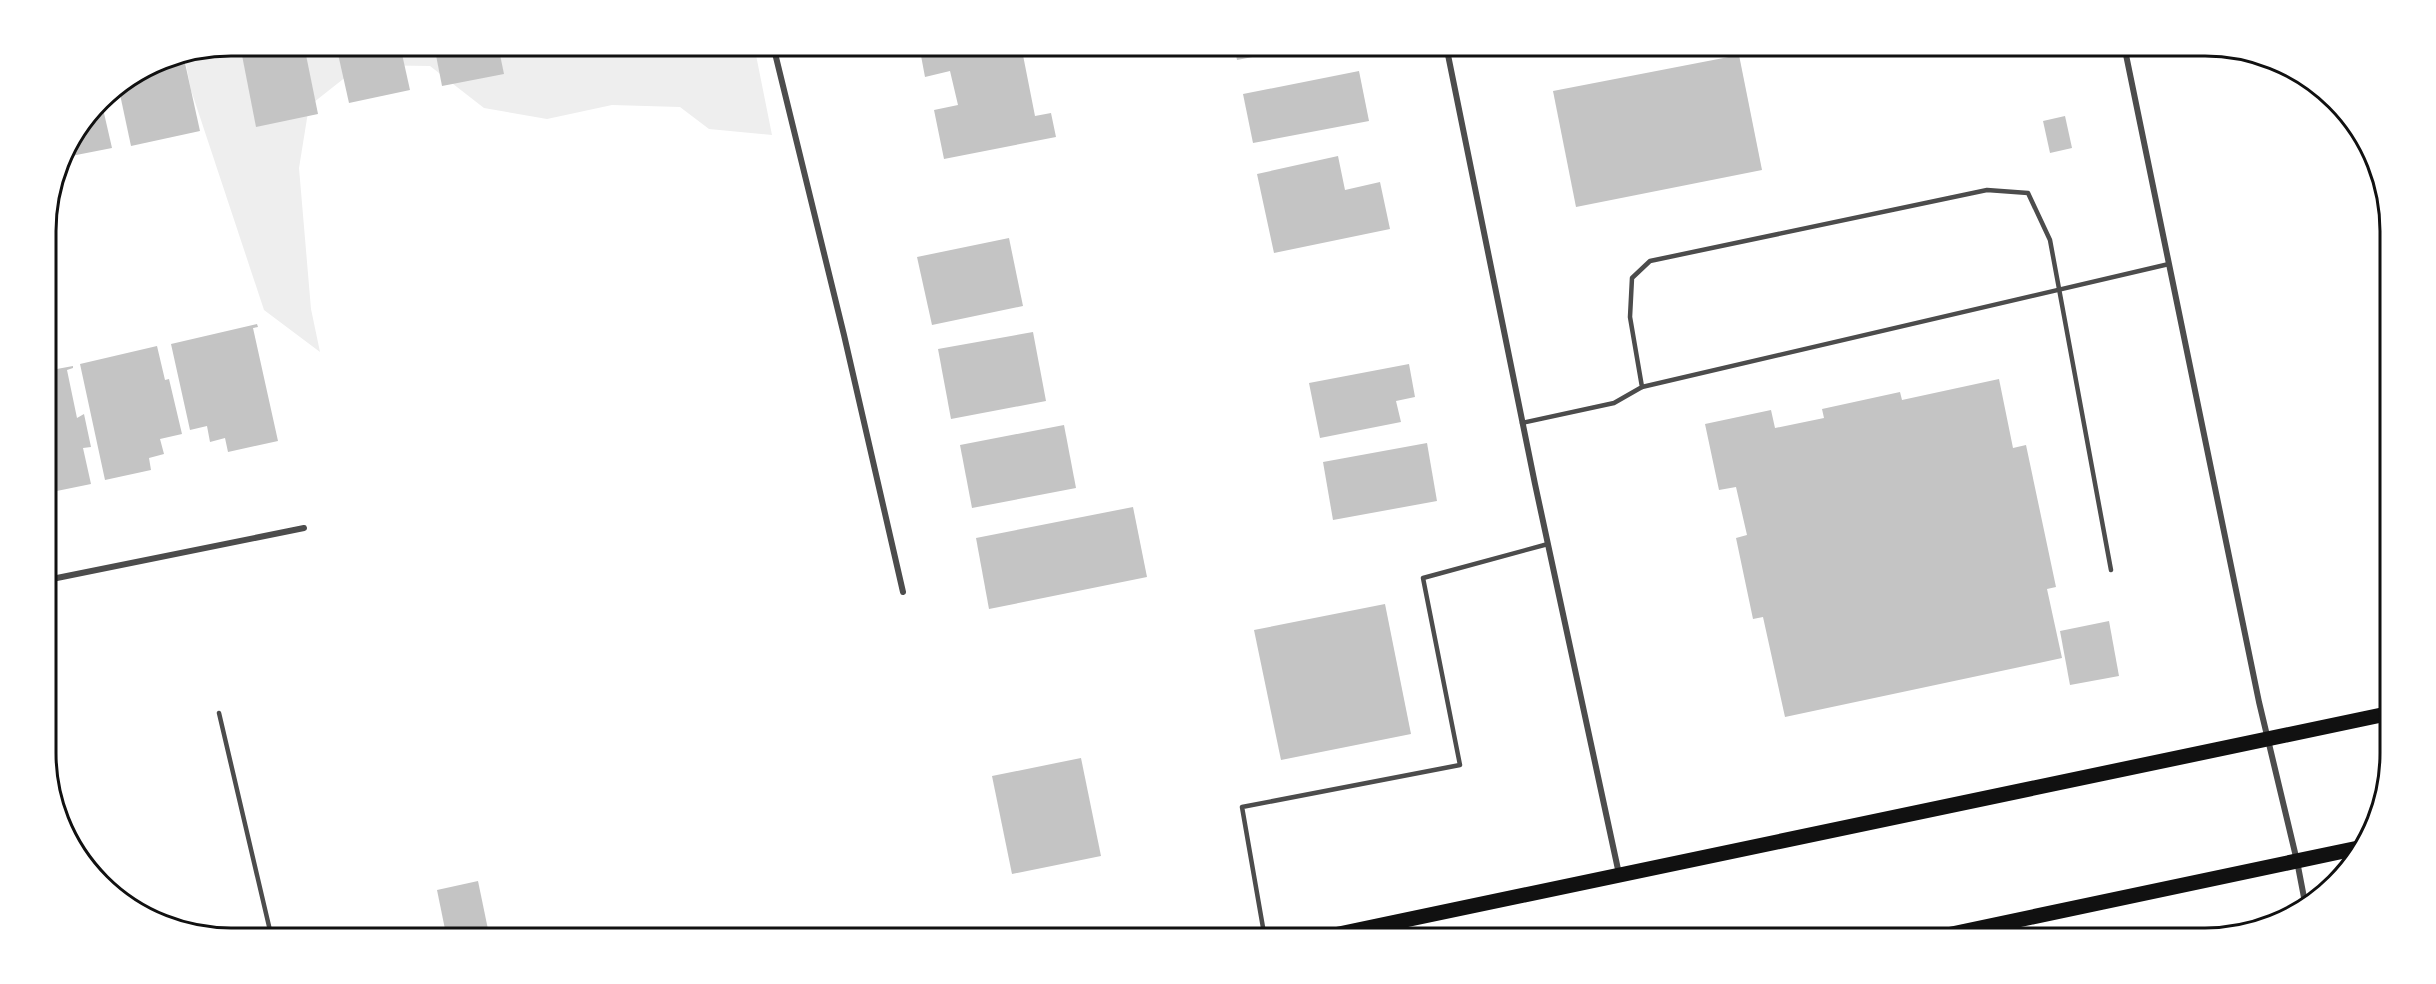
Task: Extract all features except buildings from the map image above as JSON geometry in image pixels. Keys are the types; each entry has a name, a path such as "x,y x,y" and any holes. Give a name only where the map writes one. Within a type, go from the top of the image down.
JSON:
{"main road":[{"path":"1368,928 2380,715"},
{"path":"1980,928 2352,849"}],"street":[{"path":"776,56 844,335 903,592"},
{"path":"1448,56 1522,423 1619,875"},
{"path":"2126,56 2267,739 2304,897"},
{"path":"56,578 304,528"}],"lane":[{"path":"1642,387 1630,317 1632,278 1650,261 1987,190 2028,193 2050,240 2111,570"},
{"path":"1522,423 1614,403 1642,387 2058,288 2169,264"},
{"path":"1263,928 1242,807 1460,765 1422,578 1548,544"},
{"path":"219,713 269,928"}],"shaded area":[{"path":"756,56 772,135 709,129 680,107 612,105 547,119 484,108 430,66 361,65 309,106 299,168 311,309 320,352 264,310 191,90 186,62 207,57"}]}
